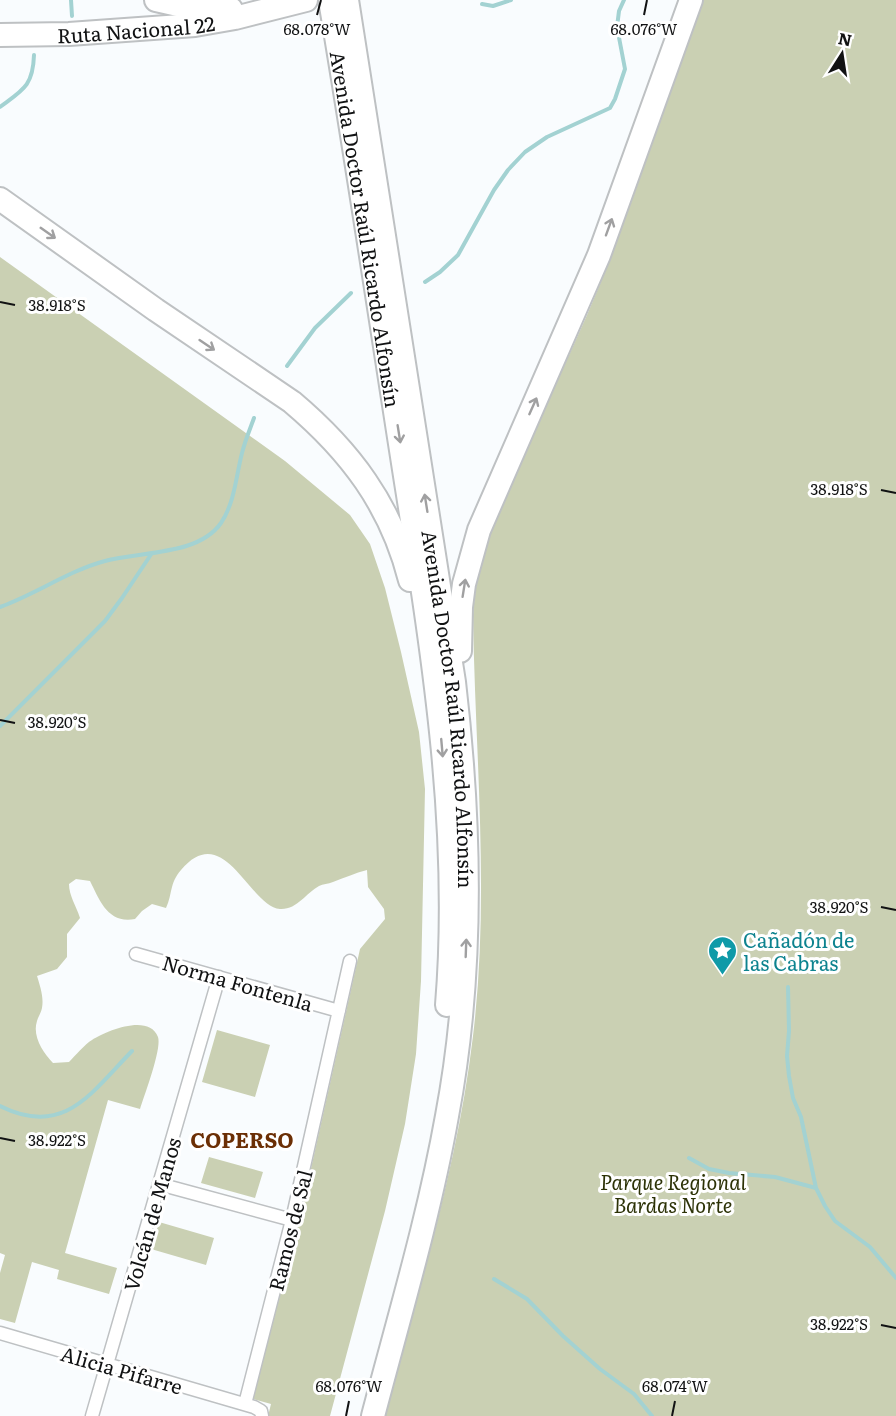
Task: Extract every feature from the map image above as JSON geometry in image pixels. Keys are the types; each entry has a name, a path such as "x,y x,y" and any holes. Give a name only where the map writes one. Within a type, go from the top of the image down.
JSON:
{"highway":[{"path":"156,0 187,8 206,9 283,6"},
{"name":"Ruta Nacional 22","path":"0,35 195,26 306,0"},
{"path":"464,772 460,633 461,607 470,556 491,500 599,255 691,0"},
{"name":"Avenida Doctor Raúl Ricardo Alfonsín","path":"334,1 449,650 464,772 467,865 466,952 454,1072 438,1162 373,1416"},
{"name":"Avenida Doctor Raúl Ricardo Alfonsín","path":"334,1 422,584 436,690 447,806 450,874 449,957 444,1034 432,1110 417,1186 358,1416"},
{"path":"0,199 156,310 292,402 345,451 377,498 409,573 436,690"}],"street":[{"name":"Norma Fontenla","path":"136,954 339,1011"},
{"name":"Ramos de Sal","path":"245,1404 292,1220 350,961"},
{"name":"Volcán de Manos","path":"92,1416 219,977"},
{"path":"159,1184 292,1220"},
{"name":"Alicia Pifarre","path":"0,1333 245,1404"},
{"path":"245,1404 259,1409 262,1416"}],"green space":[{"name":"Parque Regional Bardas Norte","path":"702,0 896,0 896,1416 385,1416 447,1180 458,1132 473,1036 478,983 481,878 473,615 479,571 506,492 603,276 633,198"},
{"path":"0,257 285,461 350,515 370,544 385,588 419,732 425,789 421,981 416,1054 405,1124 385,1211 330,1416 268,1416 271,1404 253,1399 299,1222 360,949 385,919 384,909 368,887 367,870 319,886 291,907 280,909 269,904 223,859 210,854 196,857 181,870 173,884 166,908 152,904 135,919 126,920 118,918 106,909 90,881 76,879 69,884 71,897 80,918 67,934 67,957 57,969 37,976 42,1000 36,1027 39,1044 53,1063 69,1062 86,1044 98,1036 127,1026 146,1026 153,1030 159,1043 140,1109 108,1100 65,1253 117,1268 109,1294 57,1279 59,1270 32,1262 15,1323 0,1319 0,1273 5,1255 0,1253"},
{"path":"217,1030 270,1045 255,1097 202,1082"},
{"path":"209,1157 263,1172 255,1198 201,1183"},
{"path":"159,1222 214,1238 206,1265 151,1249"}],"waterway":[{"path":"71,0 72,16"},
{"path":"482,4 493,6 511,0"},
{"path":"425,282 458,255 494,190 525,152 547,137 610,108 625,69 617,27 619,11 624,0"},
{"path":"0,107 15,96 29,81 34,55"},
{"path":"287,366 315,328 351,293"},
{"path":"0,607 91,565 119,558 168,551 211,534 226,515 243,449 254,418"},
{"path":"0,726 105,621 152,553"},
{"path":"788,987 789,1076 793,1098 801,1117 816,1188 835,1221 870,1247 896,1278"},
{"path":"0,1106 22,1115 42,1117 59,1114 75,1106 89,1095 132,1051"},
{"path":"689,1158 709,1169 775,1177 816,1188"},
{"path":"494,1279 527,1299 600,1369 634,1394 652,1416"}],"place":[{"name":"Cañadón de las Cabras","path":"722,976"}],"district":[{"name":"COPERSO","path":"242,1138"}]}
